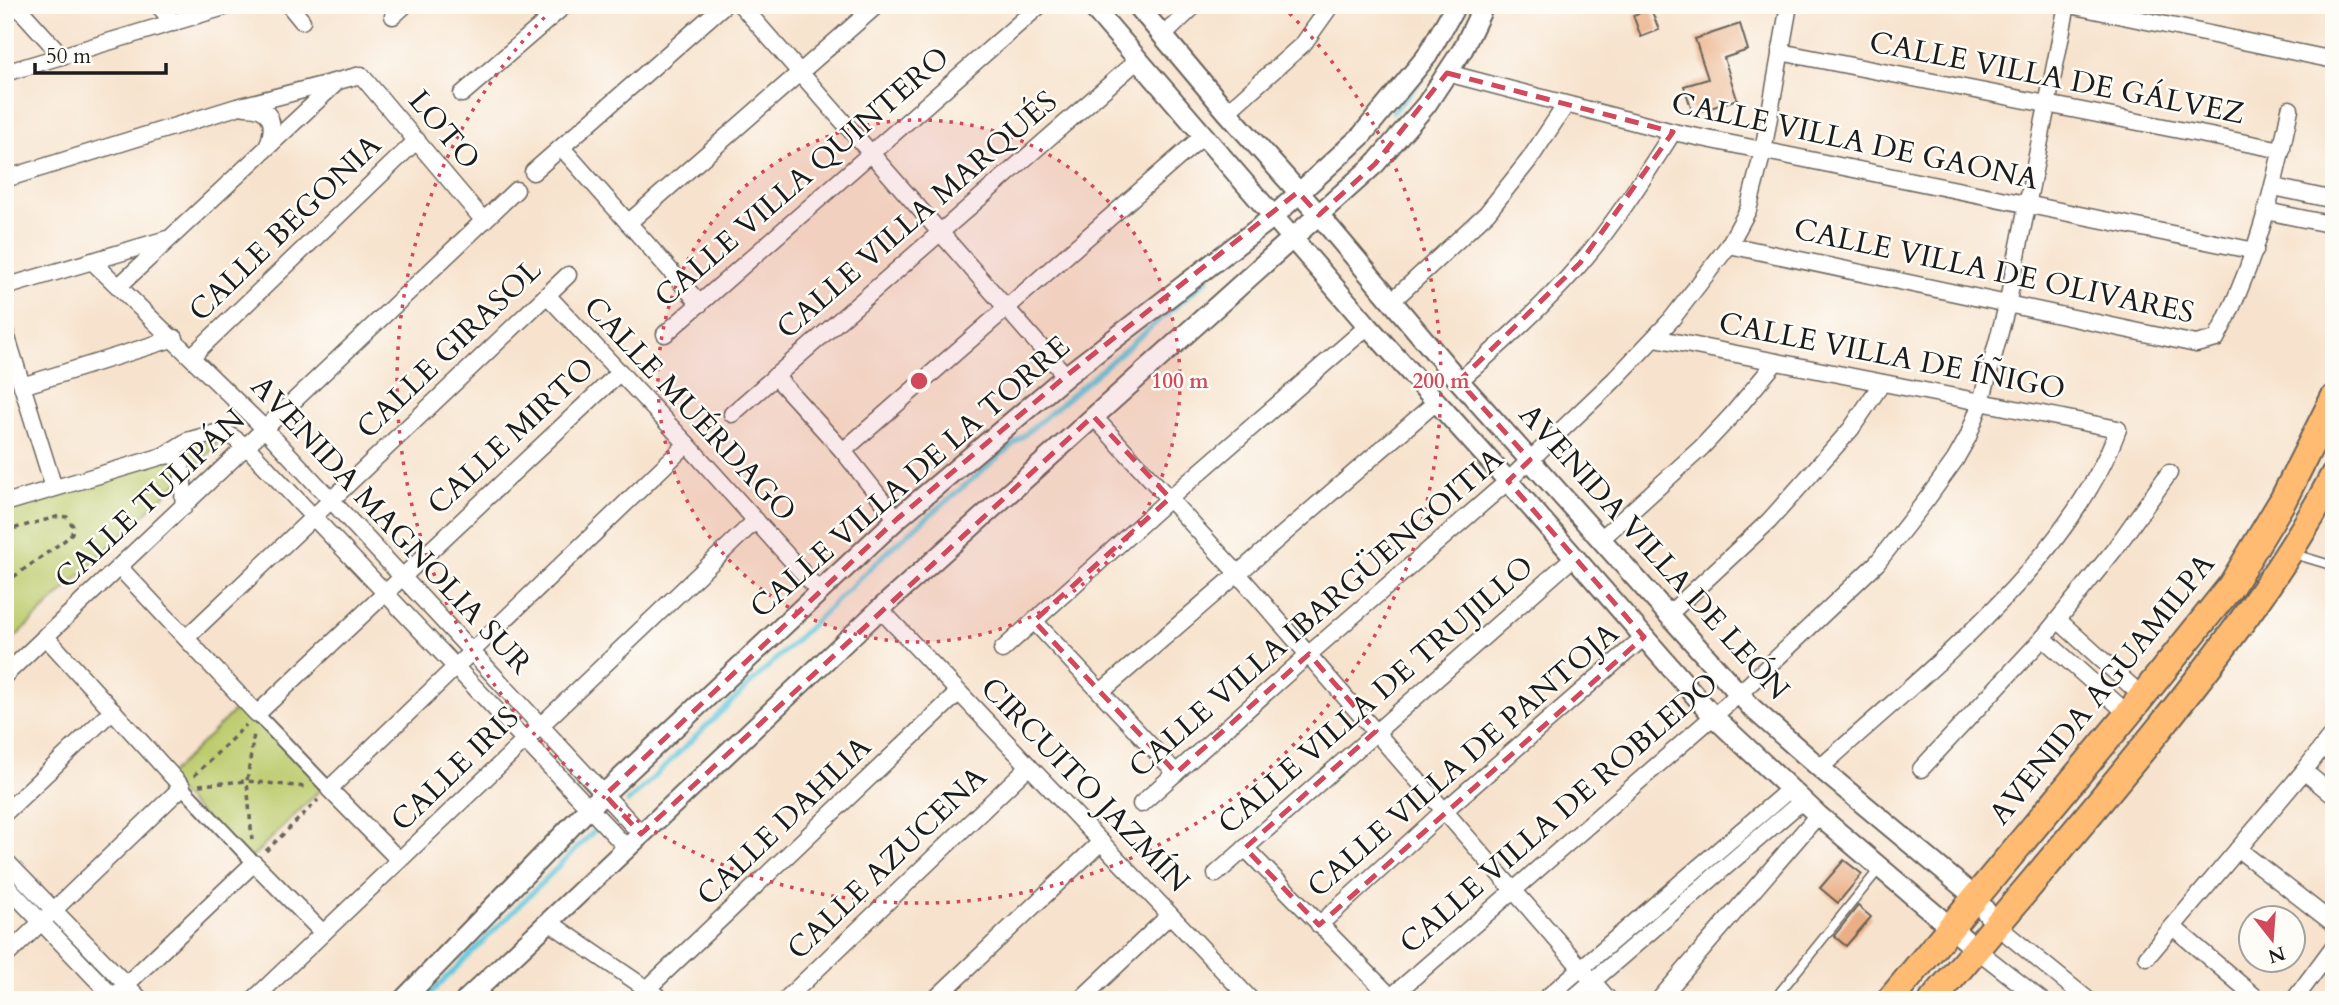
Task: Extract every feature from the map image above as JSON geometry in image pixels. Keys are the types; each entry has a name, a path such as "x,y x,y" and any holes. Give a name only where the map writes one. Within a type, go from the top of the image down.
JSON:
{"main road":[{"name":"AVENIDA AGUAMILPA","path":"1890,1000 2231,586 2283,500 2334,398"},
{"path":"2333,481 2325,474 2324,464 2334,437"},
{"path":"2231,586 2252,573 2306,491 2318,482 2333,481"},
{"path":"1933,1000 2103,799 2231,639 2333,481"}],"street":[{"path":"16,5 62,56"},
{"path":"158,5 174,23"},
{"path":"5,73 231,5"},
{"path":"289,5 302,21"},
{"path":"462,94 565,5"},
{"path":"533,172 724,5"},
{"path":"741,5 1066,376"},
{"path":"628,223 877,5"},
{"name":"CALLE VILLA QUINTERO","path":"665,334 1040,5"},
{"name":"AVENIDA VILLA DE LEÓN","path":"1091,5 1368,326 1508,481 1713,716 1818,815 1976,949 2041,1000"},
{"name":"AVENIDA VILLA DE LEÓN","path":"1137,5 1459,381 1739,694 1820,768 1976,898 1996,925 2088,1000"},
{"path":"1163,36 1195,5"},
{"path":"1227,112 1304,43 1331,5"},
{"name":"CALLE VILLA DE LA TORRE","path":"403,1000 589,808 897,519 1066,376 1273,217 1361,136 1427,57 1456,5"},
{"path":"473,998 549,922 880,609 1375,164 1426,105 1463,48 1484,5"},
{"name":"CALLE VILLA IBARGÜENGOITIA","path":"1141,804 1508,481 1655,338 1729,245 1748,210 1763,151 1788,5"},
{"path":"2069,5 2334,60"},
{"name":"CALLE VILLA DE ROBLEDO","path":"1393,998 1513,889 1739,694 1877,563 1955,460 1968,437 1981,402 2007,306 2069,5"},
{"name":"CALLE VILLA DE GÁLVEZ","path":"1780,52 2281,150"},
{"name":"CALLE VILLA MARQUÉS","path":"732,414 1139,59"},
{"name":"CALLE VILLA DE GAONA","path":"1447,73 1565,106 1673,132 2255,251"},
{"name":"LOTO","path":"336,83 362,75 484,221"},
{"path":"5,179 237,107 336,83"},
{"path":"119,286 336,83"},
{"path":"1391,302 1487,213 1529,160 1565,106"},
{"path":"237,107 254,107 267,115 273,127 267,148"},
{"name":"CALLE VILLA DE OLIVARES","path":"1729,245 2196,344 2216,338 2231,311 2255,251 2274,187 2290,109"},
{"path":"1459,381 1516,330 1580,263 1631,197 1673,132"},
{"path":"843,451 1204,135"},
{"name":"CALLE BEGONIA","path":"192,356 416,139"},
{"path":"562,148 700,304"},
{"path":"2266,211 2327,224 2330,199 2274,187"},
{"name":"CALLE TULIPÁN","path":"5,675 516,190"},
{"path":"5,287 171,237"},
{"name":"AVENIDA MAGNOLIA SUR","path":"93,261 265,429 604,795 634,841"},
{"name":"CALLE GIRASOL","path":"186,638 568,275"},
{"name":"CALLE MUÉRDAGO","path":"547,295 687,444 820,592"},
{"path":"1002,650 1170,498 1368,326"},
{"path":"5,331 54,488"},
{"path":"22,386 174,338"},
{"name":"CALLE VILLA DE ÍÑIGO","path":"1655,338 2118,429 2109,455 2085,496 2054,541 2006,596 1820,768"},
{"path":"1601,540 1701,447 1776,362"},
{"name":"CALLE MIRTO","path":"257,714 620,372"},
{"path":"775,376 843,451 897,519"},
{"path":"1668,615 1769,521 1850,429 1882,383"},
{"path":"1101,692 1436,402"},
{"path":"1093,416 1309,654 1609,1000"},
{"path":"163,456 187,441 225,432 247,447"},
{"path":"329,789 687,444"},
{"name":"AVENIDA MAGNOLIA SUR","path":"247,447 589,808 634,841"},
{"path":"5,503 172,455 180,461 184,480 184,507"},
{"path":"1921,769 2043,638 2114,550 2169,473"},
{"name":"CALLE IRIS","path":"253,1000 756,520"},
{"name":"CALLE VILLA DE TRUJILLO","path":"1216,874 1574,557"},
{"path":"120,568 399,860"},
{"name":"CIRCUITO JAZMÍN","path":"880,609 1251,1000"},
{"path":"2058,620 2135,705"},
{"path":"1034,621 1176,773"},
{"path":"46,636 182,787 323,933"},
{"name":"CALLE VILLA DE PANTOJA","path":"1318,925 1644,637"},
{"path":"2043,638 2135,705"},
{"name":"CALLE DAHLIA","path":"647,989 958,693"},
{"path":"5,813 113,710"},
{"path":"2147,957 2334,732"},
{"name":"CALLE AZUCENA","path":"785,1000 1028,766"},
{"path":"2304,771 2334,796"},
{"path":"5,957 182,787"},
{"path":"1544,1000 1797,795"},
{"path":"1571,1000 1797,795"},
{"path":"1659,1000 1818,815"},
{"path":"934,1000 1101,842"},
{"path":"1245,848 1318,925 1393,998"},
{"path":"2238,849 2334,924"},
{"path":"5,860 141,1000"},
{"path":"5,884 113,999 254,863"},
{"path":"1080,1000 1170,915"},
{"path":"549,922 663,1000"},
{"path":"2173,927 2259,1000"},
{"path":"2294,1000 2334,946"}],"lane":[{"path":"2287,552 2334,566"},
{"path":"1778,1000 1780,992 1880,867"}],"path":[{"path":"5,531 60,516 67,517 73,526 72,533 65,540 5,583"},
{"path":"254,863 247,780 257,714"},
{"path":"182,787 257,714"},
{"path":"182,787 247,780 329,789"},
{"path":"254,863 329,789"}],"highlighted area":[{"path":"1447,73 1673,132 1580,263 1459,381 1530,460 1508,481 1644,637 1319,925 1245,848 1376,731 1309,654 1176,773 1034,621 1170,498 1093,416 641,834 605,795 897,519 1066,376 1298,192 1319,215 1375,164"}],"green space":[{"path":"218,439 216,446 5,647 5,510 174,447"},
{"path":"245,700 328,782 248,861 165,779"}],"building":[{"path":"1651,9 1659,30 1641,37 1633,15"},
{"path":"1740,24 1748,50 1724,58 1737,99 1693,114 1684,86 1708,79 1695,39"},
{"path":"1844,860 1862,874 1838,903 1820,888"},
{"path":"1858,906 1871,917 1846,946 1834,936"}],"waterway":[{"path":"1393,112 1424,74"},
{"path":"628,802 890,549 1208,279"},
{"path":"424,1000 594,831"}]}
